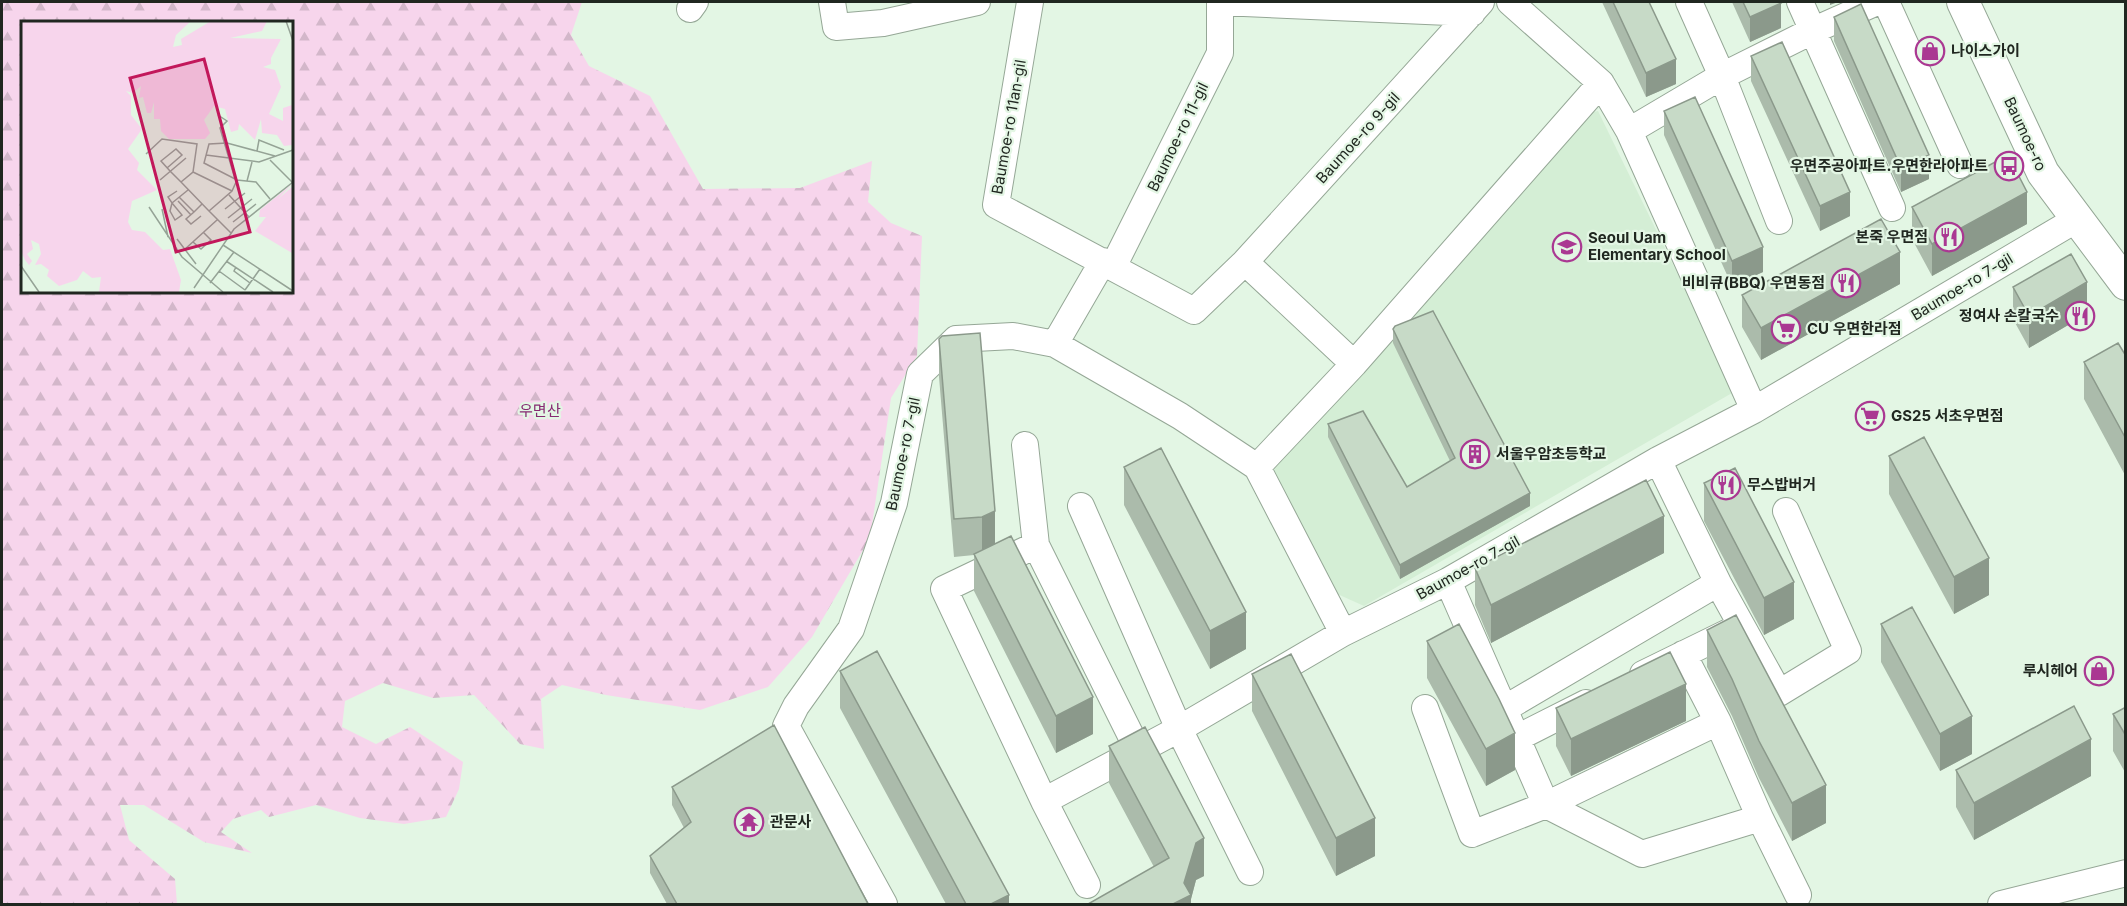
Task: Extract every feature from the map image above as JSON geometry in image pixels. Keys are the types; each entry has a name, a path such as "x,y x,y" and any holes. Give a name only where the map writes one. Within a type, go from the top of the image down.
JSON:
{"street":[{"path":"832,2 836,27 883,23 977,2"},
{"name":"Baumoe-ro 11an-gil","path":"1030,2 996,205 1108,264"},
{"name":"Baumoe-ro 11-gil","path":"1054,344 1108,264 1220,53 1220,2"},
{"name":"Baumoe-ro 9-gil","path":"1220,2 1476,7"},
{"path":"1510,2 1602,83 1629,131 1754,410"},
{"path":"1689,2 1722,76 1779,221"},
{"path":"1800,2 1892,208"},
{"path":"1629,131 1722,76 1812,31 1877,2"},
{"path":"1886,2 1960,165"},
{"name":"Baumoe-ro","path":"1963,2 2043,173 2126,284"},
{"name":"Baumoe-ro 9-gil","path":"1108,264 1194,311 1245,262 1476,7"},
{"path":"1257,467 1353,364 1602,83"},
{"name":"Baumoe-ro 7-gil","path":"884,904 786,726 796,706 851,629 894,503 920,374 956,339 1013,336 1054,344 1180,416 1257,467 1343,633 1448,581 1658,460 1754,410 2077,219"},
{"path":"1245,262 1353,364"},
{"path":"1025,445 1036,544 1138,750"},
{"path":"1658,460 1718,583 1779,693 1848,651 1786,511"},
{"path":"1081,506 1179,729 1251,872"},
{"path":"1036,544 944,589 1044,801 1087,885"},
{"path":"1448,581 1546,805 1642,854 1760,818"},
{"path":"1504,709 1718,583"},
{"path":"1517,738 1742,625"},
{"path":"1044,801 1179,729 1343,633"},
{"path":"1683,654 1718,722 1760,818 1798,895"},
{"path":"1425,708 1472,834 1546,805 1718,722"},
{"path":"2001,904 2126,873"}],"shaded area":[{"name":"Seoul Uam Elementary School","path":"1598,111 1730,381 1732,393 1364,606 1333,592 1269,470 1589,113"}],"green space":[{"name":"우면산","path":"2,2 582,2 571,35 589,66 650,96 703,189 800,188 872,161 868,202 891,223 922,236 917,356 891,398 870,538 812,637 768,687 700,710 606,695 562,685 541,699 544,749 520,744 474,695 433,698 383,683 345,701 342,727 376,744 410,727 463,762 459,789 446,817 404,824 360,818 316,805 269,817 261,810 233,819 221,832 252,853 204,842 144,805 120,805 129,840 175,879 177,904 2,904"}],"building":[{"path":"1613,2 1649,2 1676,59 1646,73"},
{"path":"1743,2 1780,2 1781,3 1750,17"},
{"path":"1861,4 1929,155 1901,168 1834,17"},
{"path":"1782,42 1850,192 1820,206 1751,56"},
{"path":"1695,97 1763,247 1732,261 1664,111"},
{"path":"2008,155 2027,192 1932,244 1912,207"},
{"path":"1881,219 1900,252 1761,328 1742,295"},
{"path":"2071,254 2087,282 2029,316 2013,287"},
{"name":"서울우암초등학교","path":"1433,311 1530,493 1400,565 1328,424 1363,411 1407,487 1455,458 1393,329 1395,326"},
{"path":"980,333 995,511 982,517 954,519 939,339 942,336"},
{"path":"2118,343 2126,356 2126,439 2084,362"},
{"path":"1924,437 1989,558 1954,577 1889,456"},
{"path":"1161,448 1246,612 1210,631 1124,467"},
{"path":"1735,468 1794,582 1764,598 1704,483"},
{"path":"1646,480 1664,516 1491,605 1475,568"},
{"path":"1011,536 1093,697 1056,716 974,554"},
{"path":"1912,607 1972,716 1940,734 1881,624"},
{"path":"1736,615 1826,785 1792,803 1759,741 1732,679 1707,630"},
{"path":"1459,624 1515,733 1486,749 1427,641"},
{"path":"877,651 1009,895 991,904 966,904 840,671"},
{"path":"1670,652 1686,684 1571,739 1556,708"},
{"path":"1291,654 1375,818 1336,838 1252,674"},
{"path":"2074,706 2091,739 1974,803 1956,770"},
{"path":"2126,707 2126,736 2113,714"},
{"name":"관문사","path":"774,725 868,904 677,904 650,856 691,822 672,787"},
{"path":"1145,727 1204,838 1196,843 1184,883 1191,895 1173,904 1088,904 1169,858 1109,746"}],"place":[{"name":"나이스가이","path":"1930,51"},
{"name":"우면주공아파트.우면한라아파트","path":"2009,166"},
{"name":"본죽 우면점","path":"1949,237"},
{"name":"Seoul Uam Elementary School","path":"1567,247"},
{"name":"비비큐(BBQ) 우면동점","path":"1846,283"},
{"name":"정여사 손칼국수","path":"2080,316"},
{"name":"CU 우면한라점","path":"1786,329"},
{"name":"GS25 서초우면점","path":"1870,416"},
{"name":"서울우암초등학교","path":"1475,454"},
{"name":"무스밥버거","path":"1726,485"},
{"name":"루시헤어","path":"2099,671"},
{"name":"관문사","path":"749,822"}]}
